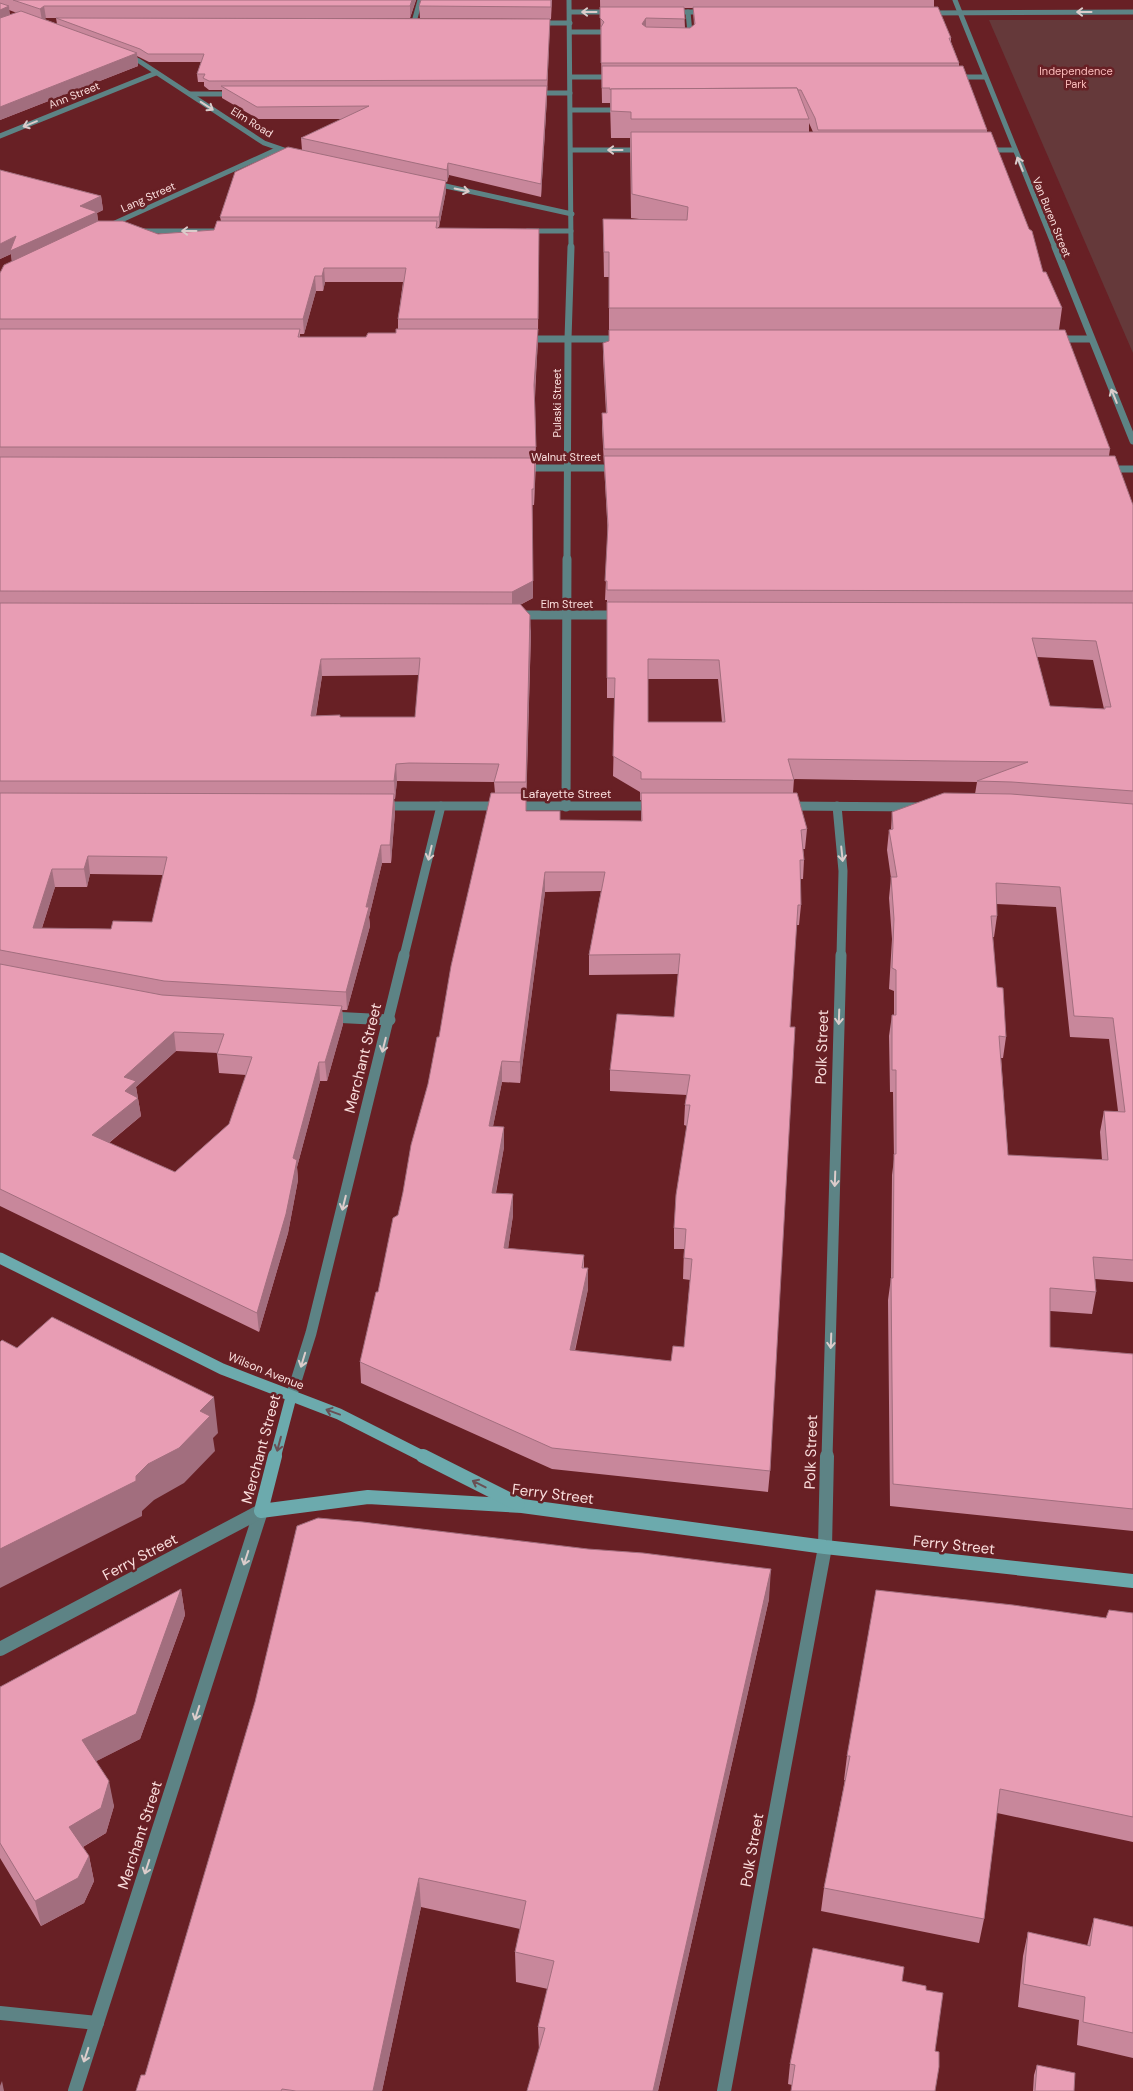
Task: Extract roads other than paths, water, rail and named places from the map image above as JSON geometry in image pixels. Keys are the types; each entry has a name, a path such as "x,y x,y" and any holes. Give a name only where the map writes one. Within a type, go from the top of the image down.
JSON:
{"main road":[{"name":"Wilson Avenue","path":"0,1258 222,1369 339,1414 522,1506"},
{"name":"Merchant Street","path":"261,1511 291,1397"},
{"name":"Ferry Street","path":"261,1511 368,1497 522,1506 825,1547 1133,1581"}],"street":[{"path":"414,22 420,0"},
{"name":"Pulaski Street","path":"566,807 568,339 572,214 569,0"},
{"name":"Van Buren Street","path":"955,0 1133,441"},
{"path":"570,12 619,12"},
{"path":"668,12 707,12"},
{"path":"672,33 690,33 688,12"},
{"path":"921,13 1133,12"},
{"path":"404,22 424,22"},
{"path":"532,23 570,24"},
{"path":"570,32 600,32"},
{"name":"Elm Road","path":"121,54 139,60 264,143 301,155"},
{"name":"Ann Street","path":"0,136 156,73"},
{"path":"571,77 620,77"},
{"path":"946,77 985,77"},
{"path":"530,93 570,93"},
{"path":"189,94 242,94"},
{"path":"571,110 629,110"},
{"name":"Lang Street","path":"115,231 98,231 278,149"},
{"path":"572,150 649,150"},
{"path":"976,150 1014,150"},
{"path":"423,182 572,214"},
{"path":"134,231 222,231"},
{"path":"518,231 570,232"},
{"path":"516,339 627,339"},
{"path":"1052,339 1091,339"},
{"name":"Walnut Street","path":"514,468 627,468"},
{"path":"1093,469 1133,469"},
{"name":"Elm Street","path":"509,615 628,615"},
{"name":"Lafayette Street","path":"377,806 663,806"},
{"name":"Merchant Street","path":"291,1397 314,1324 441,806"},
{"path":"779,806 932,807"},
{"name":"Polk Street","path":"724,2091 825,1547 843,871 837,806"},
{"path":"320,1016 390,1020"},
{"name":"Merchant Street","path":"75,2091 261,1511"},
{"name":"Ferry Street","path":"0,1649 261,1511"},
{"path":"0,2013 97,2022"}],"park label":[{"name":"Independence Park","path":"1076,77"}]}
